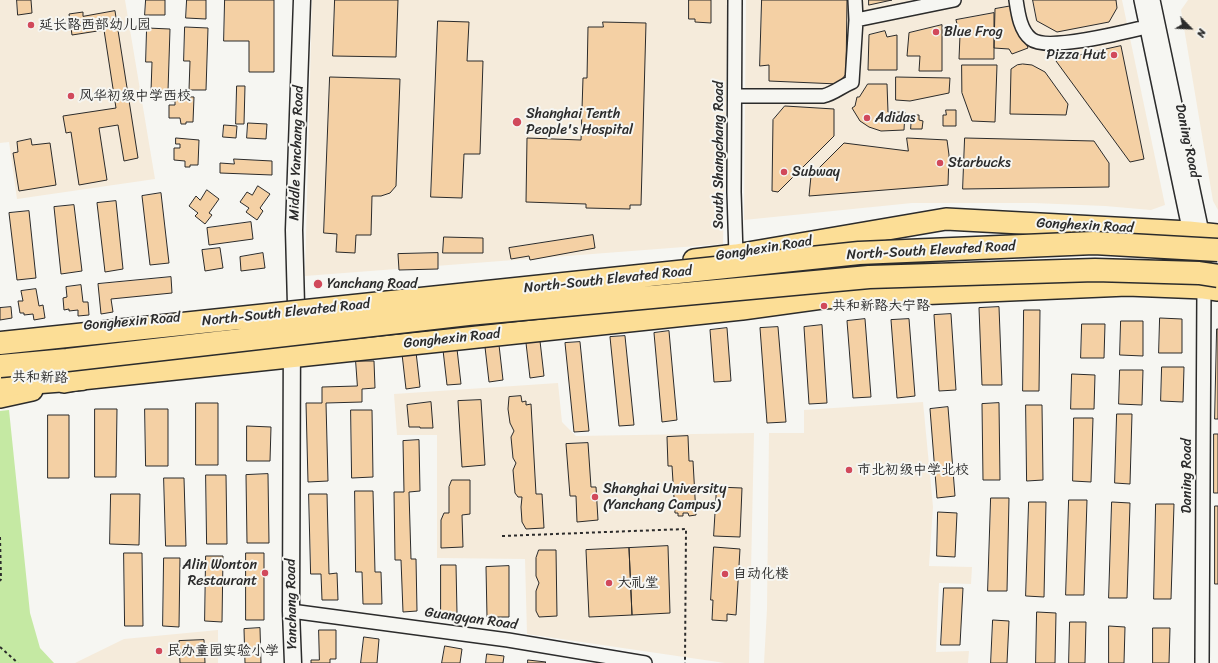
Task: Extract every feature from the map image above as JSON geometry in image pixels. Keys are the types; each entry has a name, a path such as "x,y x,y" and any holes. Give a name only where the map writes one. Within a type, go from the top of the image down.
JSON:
{"highway":[{"name":"North-South Elevated Road","path":"0,343 859,253 1094,243 1218,250"},
{"name":"North-South Elevated Road","path":"0,366 67,360 468,314 869,277 1095,270 1199,273 1213,285"},
{"path":"0,385 81,379"}],"main road":[{"name":"Gonghexin Road","path":"0,334 296,305 736,255 946,219 1203,233"},
{"name":"Gonghexin Road","path":"0,397 81,379 742,309 822,298 1127,285 1213,285"},
{"name":"共和新路","path":"0,377 81,379"}],"street":[{"name":"Middle Yanchang Road","path":"296,305 294,230 302,0"},
{"name":"South Shangchang Road","path":"735,0 736,255 742,309"},
{"path":"735,96 823,96 833,93 841,86 852,82 856,20 855,0"},
{"path":"856,20 954,0"},
{"path":"1016,0 1020,20 1024,30 1031,39 1038,43 1060,44 1146,27"},
{"name":"Daning Road","path":"1141,0 1146,27 1203,233"},
{"name":"Daning Road","path":"1153,0 1213,285 1202,663"},
{"name":"Yanchang Road","path":"293,663 291,611 292,330 296,305"},
{"name":"Guangyan Road","path":"291,611 508,640 645,663"}],"path":[{"path":"502,536 686,529 685,663"},
{"path":"0,537 0,582"},
{"path":"0,647 18,663"}],"shaded area":[{"name":"风华初级中学西校","path":"0,0 125,0 155,179 17,199 9,142 0,143"},
{"name":"Shanghai Tenth People's Hospital","path":"312,0 728,0 723,244 305,276"},
{"path":"746,0 1122,0 1165,205 1151,210 1105,206 1034,203 912,203 744,220"},
{"path":"1188,0 1218,0 1218,210 1213,201 1181,10"},
{"name":"Shanghai University (Yanchang Campus)","path":"558,383 562,422 576,436 754,433 749,663 725,663 527,634 525,559 437,558 437,435 397,435 394,394"},
{"name":"市北初级中学北校","path":"923,402 933,507 929,566 972,567 971,584 939,583 936,652 969,651 968,663 764,663 767,609 769,433 804,433 804,410"},
{"name":"民办童园实验小学","path":"218,630 218,663 75,663 124,639"}],"green space":[{"path":"9,410 30,613 40,648 54,663 0,663 0,411"}],"building":[{"path":"17,0 31,0 32,13 18,15"},
{"path":"146,0 165,0 165,15 145,15"},
{"path":"187,0 206,0 206,19 186,18"},
{"path":"225,0 274,0 274,72 249,72 249,41 224,41"},
{"path":"335,0 398,0 396,57 333,56"},
{"path":"689,0 711,0 711,23 695,22 695,19 689,19"},
{"path":"762,0 847,0 846,74 838,84 769,81 769,65 760,66"},
{"path":"869,0 892,0 869,5"},
{"path":"1033,0 1116,0 1117,8 1109,22 1057,32 1037,21"},
{"path":"1012,6 1028,48 1012,54 1009,49 994,48 995,9"},
{"path":"115,11 138,158 124,161 118,125 99,128 107,180 79,185 71,132 66,133 63,116 116,108 104,30 72,35 69,14 83,12 83,16"},
{"path":"994,13 994,59 959,59 960,35 956,20"},
{"path":"438,21 469,22 467,61 483,61 480,154 464,154 462,198 431,197"},
{"path":"603,22 646,23 641,205 630,205 630,209 586,208 586,204 526,202 527,138 581,140 583,78 587,78 588,27 603,27"},
{"path":"942,25 942,71 919,71 920,56 907,56 909,33"},
{"path":"185,27 208,28 206,90 189,90 190,61 184,61"},
{"path":"147,28 170,29 168,91 151,91 152,62 146,62"},
{"path":"885,31 887,37 897,35 897,70 868,70 869,35"},
{"path":"1121,46 1144,159 1130,162 1056,61 1070,51 1073,56"},
{"path":"962,65 997,65 995,122 972,121 962,93"},
{"path":"1017,65 1032,65 1045,72 1068,104 1066,115 1010,114 1011,69"},
{"path":"330,77 400,79 396,186 390,193 381,196 372,196 371,235 356,235 355,253 336,252 337,234 324,233"},
{"path":"896,77 950,78 949,93 910,101 896,100"},
{"path":"868,84 887,84 888,112 905,112 904,130 881,131 869,127 860,121 852,108 855,106 857,97 859,97"},
{"path":"237,86 245,86 244,124 236,124"},
{"path":"171,96 194,97 193,122 181,124 180,118 169,118 169,105 175,105 175,101 171,101"},
{"path":"785,106 834,109 834,136 778,192 772,191 773,120"},
{"path":"946,110 956,110 956,126 943,126 943,115 946,115"},
{"path":"912,115 919,115 919,120 923,121 922,129 911,129"},
{"path":"248,123 267,124 266,139 247,138"},
{"path":"224,125 237,126 236,138 223,137"},
{"path":"176,138 199,140 198,165 190,165 190,167 185,167 185,161 174,160 174,148 180,148 180,144 176,144"},
{"path":"907,138 947,140 949,155 948,185 809,196 811,176 844,143 908,151"},
{"path":"965,138 1094,141 1109,163 1109,187 963,189"},
{"path":"31,139 32,145 50,143 56,185 19,191 13,153 18,152 17,142"},
{"path":"234,159 272,161 272,175 220,173 220,163 234,164"},
{"path":"258,186 270,194 260,208 263,211 257,220 246,212 249,208 240,202 247,192 252,195"},
{"path":"207,190 219,199 209,213 212,215 205,224 195,216 198,213 189,206 196,196 200,200"},
{"path":"161,193 169,263 150,265 142,196"},
{"path":"116,201 123,269 105,272 97,203"},
{"path":"74,205 82,271 61,274 54,207"},
{"path":"29,211 36,278 17,280 9,213"},
{"path":"251,222 253,239 209,245 207,228"},
{"path":"593,235 595,248 530,260 529,256 511,259 509,248"},
{"path":"444,237 483,238 483,253 443,253"},
{"path":"220,248 223,268 205,271 202,250"},
{"path":"263,253 265,268 241,271 240,257"},
{"path":"438,253 438,269 399,270 398,254"},
{"path":"171,277 172,293 111,299 113,312 101,314 98,284"},
{"path":"81,285 83,302 88,302 89,315 78,316 78,310 64,310 63,298 67,297 66,287"},
{"path":"36,289 39,306 43,305 45,318 34,320 33,314 24,315 24,313 20,313 18,301 23,301 21,291"},
{"path":"11,307 12,318 0,320 0,308"},
{"path":"999,307 1002,385 982,385 979,308"},
{"path":"1024,310 1040,310 1039,391 1023,391"},
{"path":"951,314 956,390 939,391 934,315"},
{"path":"1160,318 1182,319 1182,353 1159,353"},
{"path":"865,319 871,397 853,398 847,321"},
{"path":"909,319 915,396 897,398 891,320"},
{"path":"1121,321 1143,321 1143,356 1120,355"},
{"path":"1082,324 1105,324 1104,358 1081,358"},
{"path":"822,325 827,403 809,404 804,327"},
{"path":"778,327 786,422 767,423 760,328"},
{"path":"727,328 731,381 714,382 710,330"},
{"path":"1217,329 1218,419 1215,419"},
{"path":"669,331 677,420 662,422 654,333"},
{"path":"625,336 634,425 619,426 610,337"},
{"path":"540,341 544,376 530,378 526,343"},
{"path":"580,342 589,431 574,432 565,343"},
{"path":"499,345 503,380 489,382 485,347"},
{"path":"457,349 461,384 447,385 443,350"},
{"path":"416,352 420,387 406,389 402,354"},
{"path":"356,361 374,361 375,388 362,389 362,402 326,403 328,481 308,482 306,403 322,403 322,387 357,386"},
{"path":"1162,367 1184,367 1183,402 1161,401"},
{"path":"1120,370 1143,370 1142,405 1119,404"},
{"path":"1072,374 1095,375 1094,409 1071,409"},
{"path":"521,396 522,402 526,401 526,405 531,404 536,494 542,494 544,528 526,529 522,522 522,497 518,497 515,493 513,470 516,463 513,458 511,437 514,431 510,423 508,409 509,397"},
{"path":"481,400 485,465 462,467 458,401"},
{"path":"431,402 433,428 409,427 407,405"},
{"path":"196,403 218,403 218,465 196,465"},
{"path":"999,403 1000,480 983,480 982,404"},
{"path":"1026,405 1042,405 1043,480 1027,481"},
{"path":"948,407 955,496 937,498 930,409"},
{"path":"95,409 117,409 116,477 95,477"},
{"path":"145,409 168,409 168,466 146,466"},
{"path":"351,410 372,410 373,477 352,478"},
{"path":"1117,414 1132,414 1130,484 1115,483"},
{"path":"48,415 69,415 69,478 48,478"},
{"path":"1074,418 1093,418 1091,482 1073,481"},
{"path":"247,426 271,427 270,461 247,461"},
{"path":"1214,434 1218,434 1218,493 1214,493"},
{"path":"688,436 689,461 693,461 696,515 689,516 688,513 683,513 683,516 678,516 678,513 675,513 672,466 668,466 667,437"},
{"path":"419,440 420,491 409,492 411,559 416,559 417,611 403,612 401,560 395,560 394,492 404,492 403,441"},
{"path":"588,443 591,487 596,487 598,520 577,522 576,496 570,496 566,444"},
{"path":"268,474 269,543 247,543 246,475"},
{"path":"206,475 226,475 227,544 207,544"},
{"path":"164,478 184,478 186,546 166,546"},
{"path":"452,480 470,480 470,514 462,515 463,547 441,548 441,520 444,513 449,513 449,487"},
{"path":"717,487 742,488 740,537 714,536"},
{"path":"355,491 373,491 375,572 381,572 382,604 363,604 362,572 356,572"},
{"path":"111,494 140,494 139,545 110,544"},
{"path":"309,494 327,494 329,574 337,573 338,600 322,600 321,574 311,574"},
{"path":"991,498 1009,498 1007,591 988,591"},
{"path":"1069,500 1087,500 1084,595 1066,595"},
{"path":"1029,502 1046,502 1044,597 1026,596"},
{"path":"1112,502 1130,503 1127,598 1109,598"},
{"path":"1156,504 1174,504 1171,599 1154,599"},
{"path":"1215,506 1218,506 1218,584 1215,584"},
{"path":"938,512 957,513 955,557 937,556"},
{"path":"668,546 670,613 632,615 629,548"},
{"name":"自动化楼","path":"714,547 740,549 736,615 727,614 727,621 712,620 713,600 711,600"},
{"name":"大礼堂","path":"629,548 632,615 589,617 586,550"},
{"path":"539,550 556,550 557,616 539,617 536,611 536,591 539,583 536,576 536,558"},
{"path":"124,553 142,553 143,626 125,626"},
{"path":"246,553 264,553 264,620 246,620"},
{"path":"206,556 223,556 222,622 205,621"},
{"path":"164,558 180,558 179,627 163,626"},
{"path":"441,565 456,565 457,613 441,614"},
{"path":"509,566 509,617 487,617 486,567"},
{"path":"944,588 963,588 960,645 941,645"},
{"path":"1037,612 1056,613 1055,663 1036,663"},
{"path":"993,620 1009,621 1007,663 991,663"},
{"path":"1070,622 1086,622 1085,663 1069,663"},
{"path":"1109,626 1125,627 1124,663 1109,663"},
{"path":"260,628 261,663 245,663 244,629"},
{"path":"1153,628 1170,628 1169,663 1153,663"},
{"path":"319,630 336,630 336,659 330,659 330,663 311,663 311,660 319,660"},
{"path":"364,637 379,639 377,663 361,663"},
{"path":"204,640 205,663 180,663 179,641"},
{"path":"445,646 462,649 460,663 442,663"},
{"path":"487,654 504,656 503,663 486,663"},
{"path":"528,660 546,662 528,663"}],"place":[{"name":"延长路西部幼儿园","path":"31,25"},
{"name":"Blue Frog","path":"936,32"},
{"name":"Pizza Hut","path":"1114,55"},
{"name":"风华初级中学西校","path":"71,96"},
{"name":"Adidas","path":"867,118"},
{"name":"Shanghai Tenth People's Hospital","path":"517,122"},
{"name":"Starbucks","path":"940,163"},
{"name":"Subway","path":"784,172"},
{"name":"Yanchang Road","path":"318,284"},
{"name":"共和新路大宁路","path":"824,306"},
{"name":"市北初级中学北校","path":"849,470"},
{"name":"Shanghai University (Yanchang Campus)","path":"595,497"},
{"name":"Alin Wonton Restaurant","path":"265,573"},
{"name":"自动化楼","path":"725,574"},
{"name":"大礼堂","path":"609,583"},
{"name":"民办童园实验小学","path":"159,651"}]}
